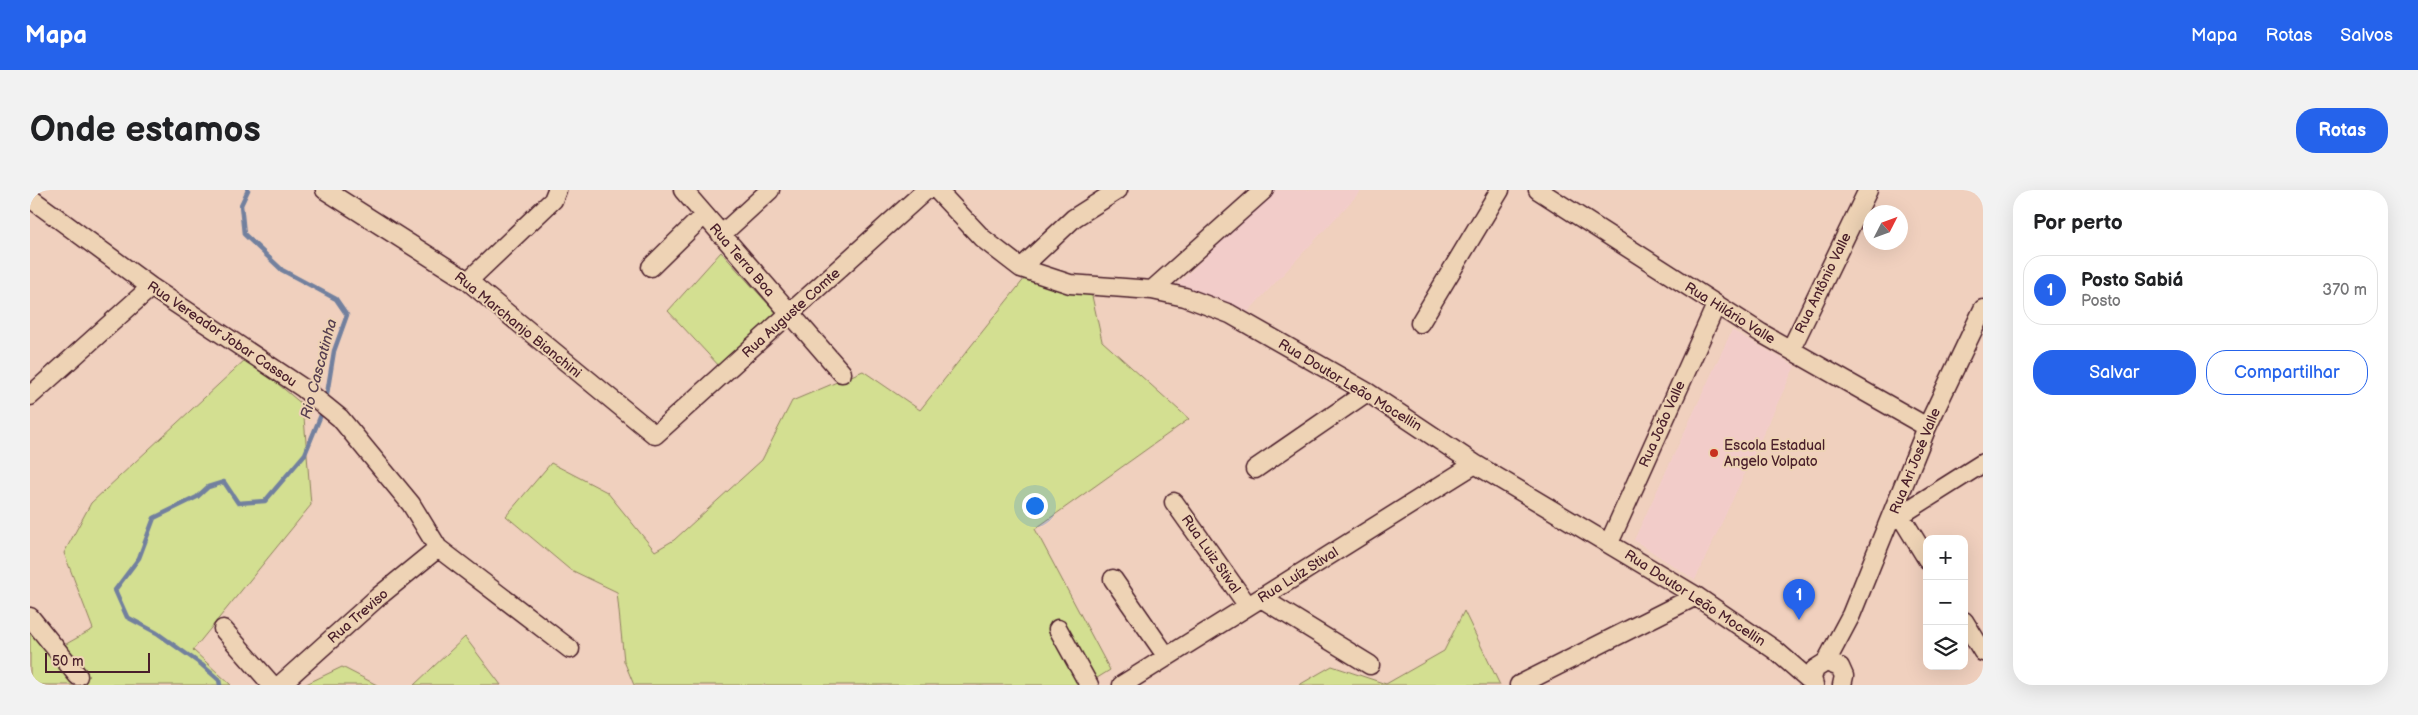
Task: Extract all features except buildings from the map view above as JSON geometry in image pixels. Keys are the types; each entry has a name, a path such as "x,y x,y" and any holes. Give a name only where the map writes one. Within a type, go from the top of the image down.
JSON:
{"street":[{"name":"Rua Marchanjo Bianchini","path":"325,190 468,282 655,435"},
{"path":"468,282 554,200 557,190"},
{"name":"Rua Terra Boa","path":"683,190 842,373"},
{"path":"721,235 770,190"},
{"name":"Rua Auguste Comte","path":"655,435 926,190"},
{"name":"Rua Doutor Leão Mocellin","path":"937,190 982,238 1020,268 1070,284 1152,290 1186,296 1230,314 1368,392 1475,464 1696,596 1775,650 1830,677"},
{"path":"1020,268 1074,218 1118,190"},
{"path":"1152,290 1264,190"},
{"path":"1420,323 1500,190"},
{"name":"Rua Hilário Valle","path":"1538,190 1716,305 1928,427"},
{"name":"Rua Antônio Valle","path":"1791,349 1868,190"},
{"name":"Rua Vereador Jobar Cassou","path":"30,198 151,287 303,388 340,418 411,504 438,548 570,649"},
{"path":"651,267 704,215"},
{"path":"30,396 151,287"},
{"name":"Rua João Valle","path":"1609,543 1716,305"},
{"name":"Rua Ari José Valle","path":"1830,677 1851,615 1896,518 1928,427 1983,308"},
{"path":"1255,470 1368,392"},
{"path":"1923,554 1896,518 1983,463"},
{"name":"Rua Luíz Stival","path":"1122,685 1475,464"},
{"name":"Rua Luiz Stival","path":"1174,502 1254,602 1370,665"},
{"name":"Rua Treviso","path":"280,685 378,597 438,548"},
{"path":"1113,579 1167,657"},
{"path":"1519,685 1696,596"},
{"path":"30,617 78,676"},
{"path":"1966,625 1983,652"},
{"path":"223,629 272,685"},
{"path":"1058,629 1089,685"}],"shaded area":[{"path":"1275,190 1362,190 1244,316 1175,286"},
{"name":"Escola Estadual Angelo Volpato","path":"1732,330 1795,366 1695,580 1634,540"}],"green space":[{"path":"721,252 779,316 721,368 668,311"},
{"path":"1025,278 1092,296 1102,341 1189,419 1035,529 1110,670 1086,685 634,685 624,661 617,592 569,569 506,516 551,463 607,492 655,551 674,540 762,460 792,401 863,371 920,410"},
{"path":"247,358 303,405 311,505 193,650 231,685 30,685 30,629 50,653 93,629 64,553 91,503"},
{"path":"1464,611 1500,685 1299,685 1332,666 1386,684 1444,651"},
{"path":"465,637 501,685 414,685"},
{"path":"342,667 377,685 304,685"}],"waterway":[{"name":"Rio Cascatinha","path":"248,190 241,205 244,234 282,270 336,299 347,315 334,351 326,400"},
{"name":"Rio Cascatinha","path":"220,685 219,680 202,665 157,633 127,617 115,590 139,558 154,518 197,497 208,487 224,482 238,503 265,501 305,454 323,410"}],"place":[{"name":"Escola Estadual Angelo Volpato","path":"1714,453"},
{"name":"Posto Sabiá","path":"1799,620"}]}
